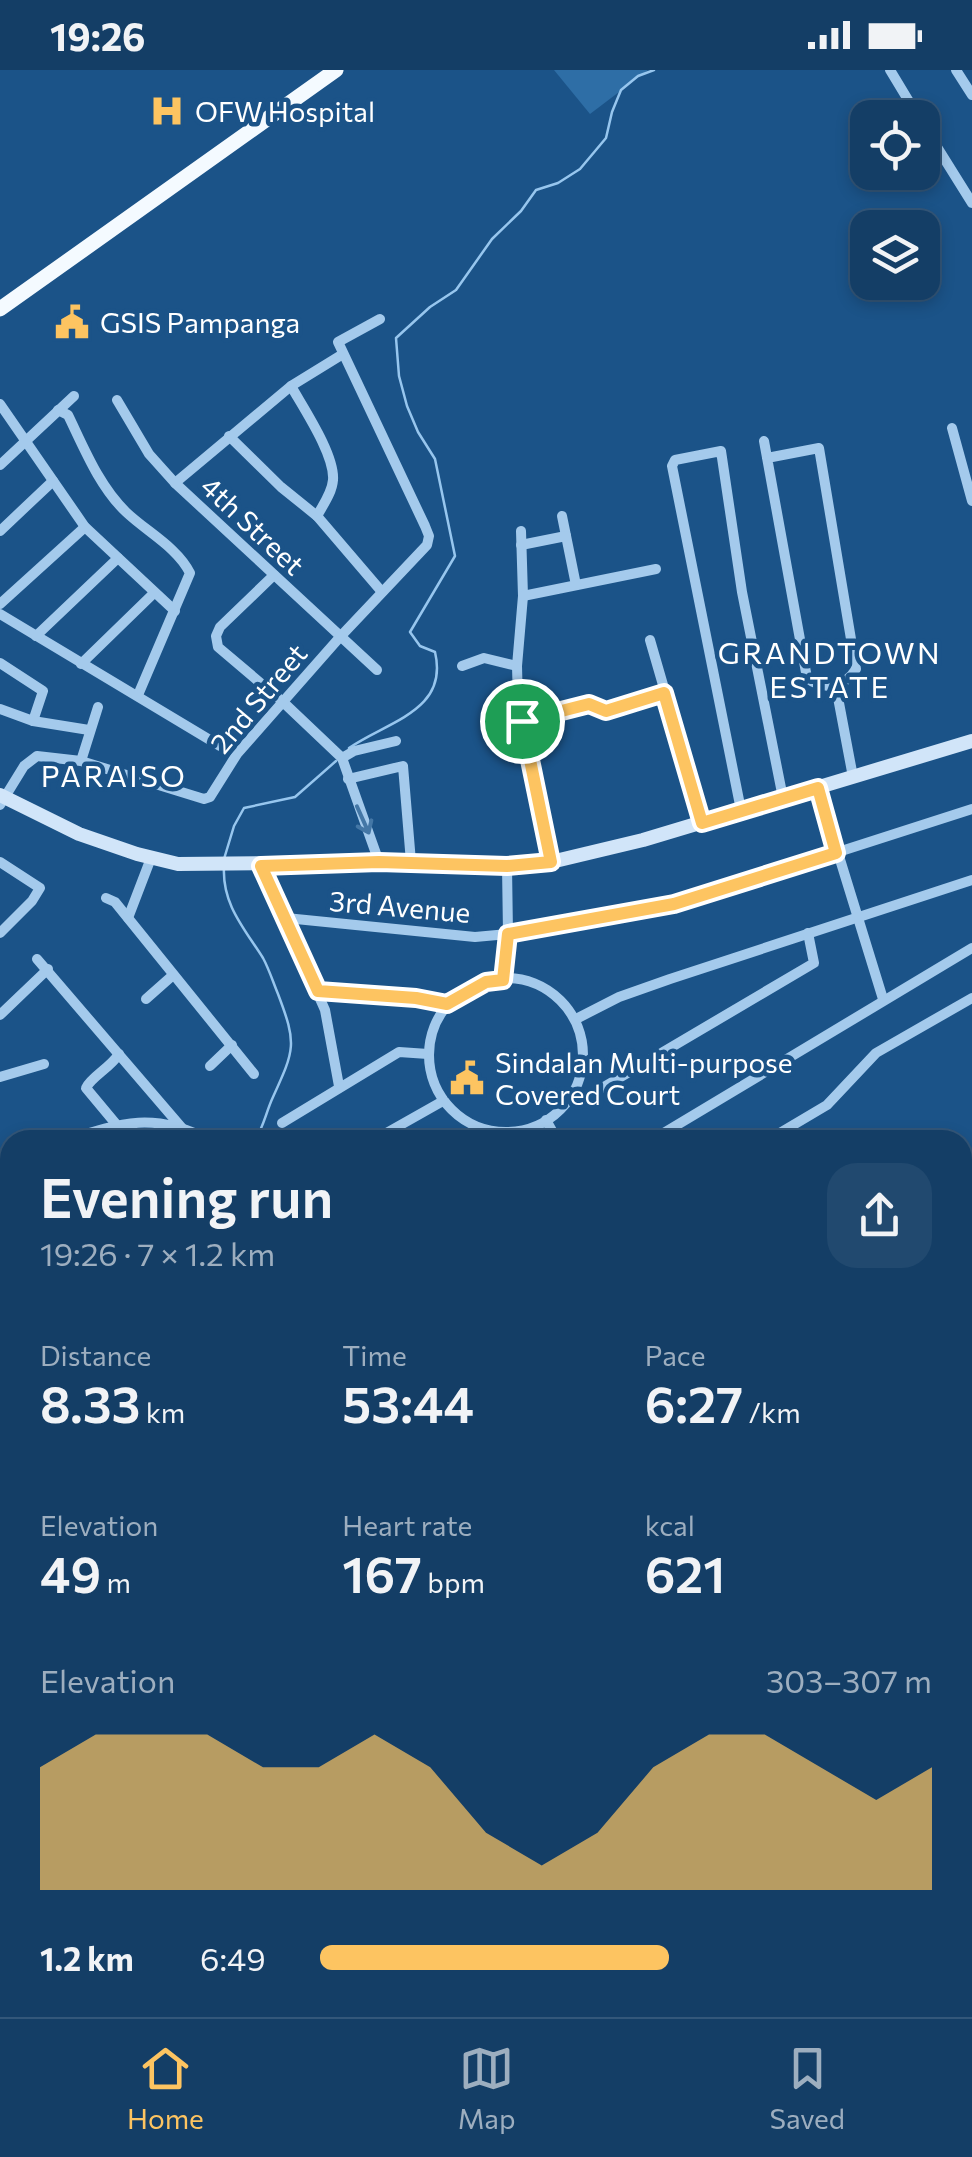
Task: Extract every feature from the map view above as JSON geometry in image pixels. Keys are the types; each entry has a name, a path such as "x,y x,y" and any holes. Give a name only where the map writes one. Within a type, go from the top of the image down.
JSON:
{"highway":[{"path":"0,308 336,70"}],"main road":[{"path":"2,799 80,834 151,858 235,866 411,862 507,866 551,862 702,823 972,741"}],"street":[{"path":"890,70 909,100"},
{"path":"956,70 972,95"},
{"path":"940,151 972,204"},
{"path":"174,484 291,386 343,354 338,342 380,320"},
{"name":"2nd Street","path":"2,799 24,766 37,756 82,761 204,799 210,797 236,754 427,545 429,536 343,354"},
{"path":"291,386 323,446 334,476 317,516"},
{"path":"0,465 74,396"},
{"name":"4th Street","path":"117,400 150,454 174,484 377,670"},
{"path":"0,404 84,527 175,610"},
{"path":"58,410 68,416 109,492 189,568 189,578 138,695"},
{"path":"952,428 972,501"},
{"path":"229,436 317,516 382,592"},
{"path":"764,440 807,678 817,685 836,686 856,669 818,448 768,458"},
{"path":"741,810 672,466 674,460 718,450 783,798"},
{"path":"0,531 53,481"},
{"path":"562,516 576,585"},
{"path":"0,604 84,527"},
{"path":"521,531 524,596 517,666 522,721 551,862"},
{"path":"521,546 566,536"},
{"path":"36,636 118,558"},
{"path":"524,596 656,568"},
{"path":"274,575 220,627 216,642 338,755 379,862"},
{"path":"80,664 154,593"},
{"path":"0,614 220,746"},
{"path":"650,640 702,823"},
{"path":"462,666 484,658 517,666"},
{"path":"0,662 42,691 32,721"},
{"path":"836,686 854,778"},
{"path":"522,721 589,704 606,711 664,693"},
{"path":"82,761 88,730 98,707"},
{"path":"0,709 32,721 88,730"},
{"path":"338,755 396,741"},
{"path":"348,778 403,766 411,862"},
{"path":"818,788 883,999"},
{"name":"3rd Avenue","path":"286,918 476,937 508,934 674,904 972,808"},
{"path":"128,918 151,858"},
{"path":"0,862 40,888 32,901 2,928"},
{"path":"261,866 318,991 330,1026 339,1086"},
{"path":"503,980 508,934 507,866"},
{"path":"576,1019 619,997 972,880"},
{"path":"106,898 115,902 254,1074"},
{"path":"567,1100 597,1091 814,963 808,934"},
{"path":"668,1130 972,948"},
{"path":"37,959 182,1128"},
{"path":"0,1015 48,969"},
{"path":"146,999 172,976"},
{"path":"487,1130 443,1101 428,1054 437,1018 447,1004 486,982 503,980 523,981 560,999 576,1019 581,1035 581,1063 575,1089 546,1120 524,1130"},
{"path":"318,991 447,1004"},
{"path":"785,1130 826,1105 876,1053 972,998"},
{"path":"210,1066 232,1045"},
{"path":"282,1123 398,1052 428,1054"},
{"path":"116,1124 86,1088 119,1054"},
{"path":"0,1077 44,1064"},
{"path":"392,1130 443,1101"},
{"path":"546,1120 552,1130"},
{"path":"98,1130 140,1121 186,1130"}],"shaded area":[{"path":"554,70 648,70 590,114"}],"waterway":[{"path":"349,748 412,712 433,688 437,672 435,652 420,646 410,632 455,556 435,459 407,406 399,376 396,338 456,290 492,239 536,190 558,183 580,169 606,138 621,90 638,76 654,70"},
{"path":"224,859 244,808 295,797 336,761"},
{"path":"224,867 230,904 263,958 291,1036 286,1068 260,1130"}],"place":[{"name":"OFW Hospital","path":"167,111"},
{"name":"GSIS Pampanga","path":"72,322"},
{"name":"Sindalan Multi-purpose Covered Court","path":"467,1078"}],"district":[{"name":"GRANDTOWN ESTATE","path":"830,668"},
{"name":"PARAISO","path":"114,774"}],"route":[{"path":"664,693 702,823 818,788 836,853 674,904 508,934 503,980 486,982 447,1004 318,991 261,866 379,862 507,866 551,862 522,721 589,704 606,711 664,693"}]}
